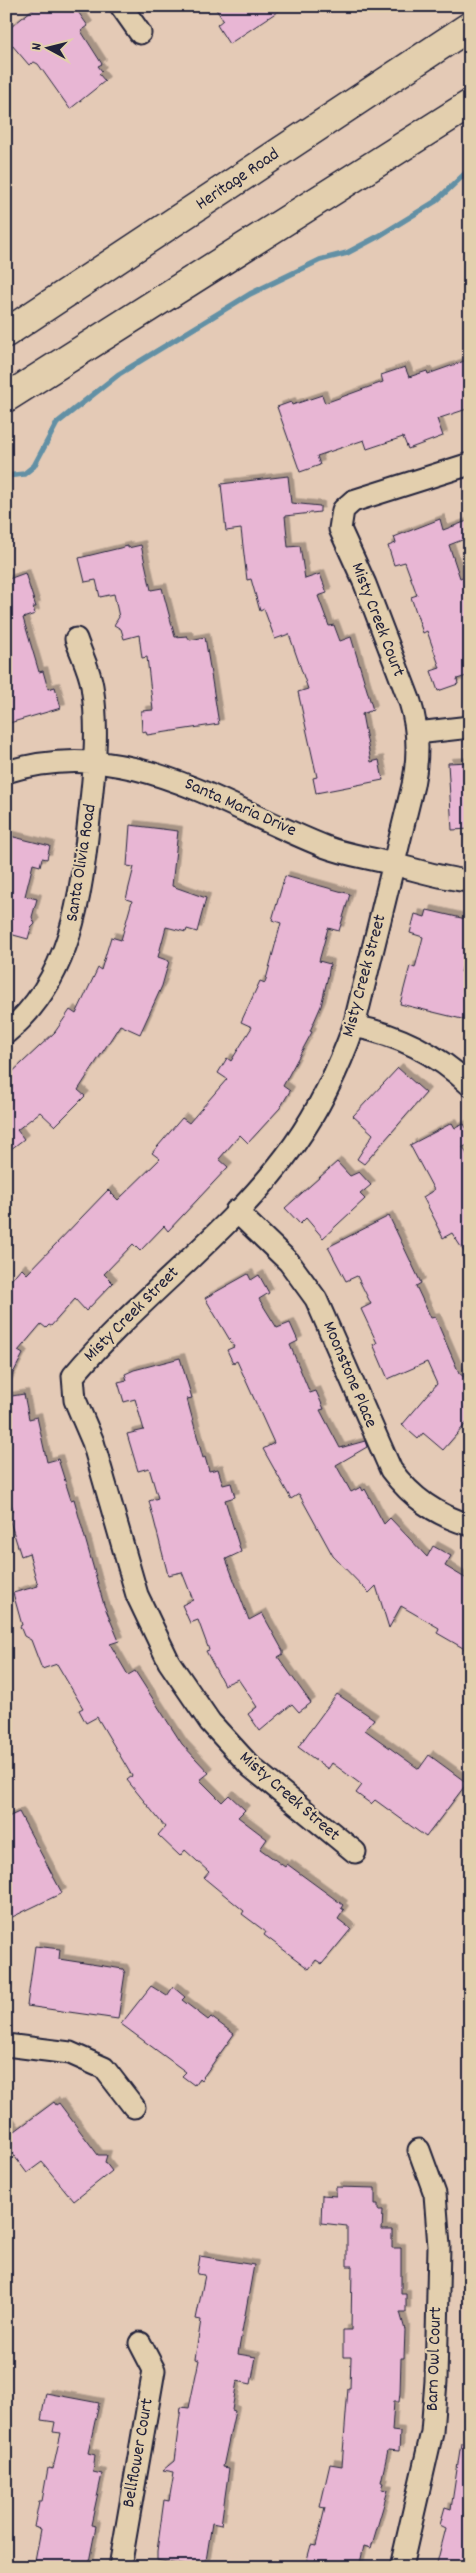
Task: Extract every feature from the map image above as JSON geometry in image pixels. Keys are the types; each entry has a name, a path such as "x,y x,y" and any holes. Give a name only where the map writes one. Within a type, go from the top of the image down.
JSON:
{"main road":[{"name":"Heritage Road","path":"6,334 470,26"},
{"path":"6,398 470,104"}],"street":[{"path":"121,6 140,33"},
{"name":"Misty Creek Court","path":"394,864 417,768 417,733 410,702 364,584 340,529 340,516 343,510 353,501 375,496 470,464"},
{"name":"Santa Olivia Road","path":"6,1033 24,1018 37,1001 59,964 70,938 82,884 96,763 92,685 76,639"},
{"path":"417,733 470,727"},
{"name":"Santa Maria Drive","path":"6,772 53,763 96,763 153,773 198,788 328,847 437,876 470,881"},
{"name":"Misty Creek Street","path":"355,1852 274,1788 240,1756 210,1722 169,1662 137,1595 93,1442 75,1400 73,1376 94,1351 214,1235 275,1169 310,1121 340,1064 354,1026 394,864"},
{"path":"354,1026 382,1032 410,1042 444,1062 470,1085"},
{"name":"Moonstone Place","path":"236,1211 290,1262 316,1299 391,1470 401,1484 425,1506 450,1520 470,1525"},
{"path":"6,2045 70,2053 104,2068 134,2107"},
{"name":"Barn Owl Court","path":"401,2567 432,2432 436,2381 439,2246 435,2194 420,2150"},
{"name":"Bellflower Court","path":"120,2567 154,2370 140,2343"}],"building":[{"path":"37,6 74,6 88,26 81,31 102,64 98,66 102,71 99,74 105,81 70,109 38,64 34,62 29,65 6,38 6,31"},
{"path":"214,6 286,6 229,44 217,25 223,20"},
{"path":"470,359 470,408 437,419 443,436 408,449 403,437 367,449 364,440 317,456 320,465 300,472 277,407 291,402 292,405 322,395 325,403 383,382 381,375 405,367 409,377 427,371 428,374"},
{"path":"288,476 291,503 320,506 320,512 285,516 288,547 300,546 305,579 320,574 327,593 318,596 329,626 334,625 340,641 351,637 373,710 362,714 371,762 379,760 383,780 316,793 313,778 317,777 298,692 308,689 289,634 275,639 264,609 260,611 251,579 247,580 241,529 226,531 221,484"},
{"path":"440,519 443,530 470,520 470,537 449,545 460,578 470,574 470,675 457,679 458,684 438,691 431,671 440,668 427,631 423,633 411,597 417,595 405,562 394,565 388,546 396,543 394,537"},
{"path":"141,545 151,590 162,588 175,637 187,636 190,640 205,637 219,724 147,735 146,731 142,732 141,711 153,710 147,657 142,658 139,635 124,639 121,629 114,625 119,617 114,594 100,597 96,580 85,582 79,558 128,546 128,548"},
{"path":"25,573 36,607 33,607 35,614 23,618 39,672 43,671 48,689 55,687 61,708 6,724 6,580"},
{"path":"470,762 470,829 452,830 448,763"},
{"path":"130,825 178,831 172,886 206,898 197,932 187,929 186,932 166,927 158,957 169,961 162,986 140,1034 120,1025 78,1090 85,1096 55,1126 40,1112 17,1130 24,1139 6,1153 6,1078 55,1032 70,1010 76,1014 98,968 101,970 111,937 121,940 132,901 126,899 134,867 127,866"},
{"path":"6,835 50,846 47,859 42,858 40,866 33,864 25,896 37,899 32,917 35,924 31,928 28,939 6,933"},
{"path":"285,876 350,894 339,931 328,928 319,961 330,964 328,976 321,1006 310,1031 312,1032 283,1086 290,1091 280,1108 248,1143 240,1135 219,1159 228,1167 168,1231 164,1226 140,1251 133,1244 104,1274 113,1283 86,1311 75,1299 51,1326 49,1325 46,1328 41,1324 18,1351 23,1354 6,1387 6,1286 21,1268 27,1274 108,1190 118,1200 160,1159 152,1153 182,1118 189,1123 227,1079 218,1073 227,1058 231,1061 252,1027 241,1022 260,981 265,983 281,923 272,920"},
{"path":"427,910 470,920 470,937 461,972 470,974 470,1021 400,1004 410,966 415,968 423,937 410,933 415,914 425,917"},
{"path":"398,1068 426,1093 364,1164 357,1159 373,1134 353,1116"},
{"path":"452,1123 455,1128 464,1124 470,1135 470,1144 463,1147 470,1160 470,1261 452,1233 443,1238 423,1197 434,1190 410,1145"},
{"path":"337,1162 350,1176 359,1172 371,1185 360,1194 365,1199 323,1238 306,1218 300,1224 285,1208"},
{"path":"389,1216 421,1283 416,1286 431,1318 435,1317 459,1373 470,1382 470,1419 443,1450 423,1433 418,1439 402,1425 437,1384 427,1362 388,1379 373,1344 377,1343 361,1309 371,1304 357,1276 346,1281 328,1247"},
{"path":"248,1274 251,1280 259,1275 269,1293 259,1299 277,1328 290,1323 298,1341 290,1345 310,1393 316,1391 324,1409 320,1410 340,1448 365,1441 367,1447 336,1465 351,1492 361,1487 363,1491 365,1489 384,1524 390,1518 427,1557 433,1546 451,1556 445,1566 470,1581 470,1652 437,1633 439,1628 401,1606 389,1628 376,1586 369,1593 333,1556 299,1494 291,1499 263,1449 274,1443 237,1361 233,1363 227,1350 234,1347 205,1298"},
{"path":"180,1358 192,1398 187,1399 203,1458 205,1457 209,1471 218,1469 223,1485 231,1483 235,1497 225,1500 241,1552 226,1559 249,1620 262,1613 283,1651 283,1654 278,1657 311,1703 299,1712 292,1704 260,1731 248,1714 257,1707 238,1679 224,1685 206,1651 209,1650 198,1620 190,1623 182,1605 193,1600 182,1572 168,1575 149,1501 158,1498 149,1468 138,1471 127,1434 144,1430 135,1399 124,1402 118,1382 127,1380 125,1374 134,1370"},
{"path":"24,1394 29,1419 37,1417 47,1462 58,1459 71,1500 74,1499 104,1605 119,1641 110,1644 128,1675 135,1671 182,1744 209,1773 200,1780 222,1802 229,1795 245,1810 238,1817 267,1839 260,1849 285,1867 287,1864 343,1905 341,1908 344,1910 338,1919 351,1929 322,1964 316,1960 309,1969 264,1935 266,1932 242,1914 244,1911 204,1878 209,1872 185,1850 180,1856 158,1835 165,1827 127,1780 132,1776 97,1717 86,1723 79,1710 83,1708 57,1664 42,1669 31,1640 24,1636 13,1593 38,1586 29,1553 21,1556 7,1512 13,1510 6,1485 6,1397"},
{"path":"337,1694 374,1719 365,1730 419,1769 429,1755 467,1783 426,1837 375,1800 371,1804 356,1793 362,1785 332,1763 328,1769 298,1747"},
{"path":"19,1812 62,1893 6,1920 6,1818"},
{"path":"35,1946 60,1949 59,1959 123,1969 125,1973 118,2019 27,2006"},
{"path":"151,1986 167,1996 173,1987 185,1997 182,2000 208,2020 211,2017 234,2034 201,2080 199,2078 194,2085 182,2076 186,2072 121,2024"},
{"path":"54,2102 56,2105 59,2103 98,2155 107,2155 105,2162 112,2171 74,2201 42,2162 27,2173 6,2145 6,2118 15,2131"},
{"path":"336,2187 375,2188 375,2204 378,2204 378,2210 383,2210 382,2230 392,2230 392,2248 401,2248 401,2294 406,2294 406,2312 400,2312 405,2330 404,2358 401,2358 399,2402 394,2402 392,2431 400,2432 399,2451 388,2450 381,2482 384,2483 382,2489 388,2490 371,2548 364,2546 359,2567 305,2567 311,2545 316,2546 325,2508 320,2507 330,2464 342,2466 348,2388 350,2388 351,2357 343,2357 343,2330 351,2330 352,2266 347,2266 347,2226 321,2223 322,2195 336,2196"},
{"path":"200,2256 254,2265 238,2354 256,2357 251,2384 237,2381 232,2410 235,2411 223,2467 229,2468 221,2525 212,2523 205,2567 192,2567 157,2560 157,2551 164,2500 169,2501 174,2472 163,2470 174,2461 181,2407 189,2408 199,2360 195,2359 201,2320 196,2319 205,2275 197,2274"},
{"path":"46,2393 99,2403 88,2453 95,2455 93,2472 102,2474 91,2525 96,2526 88,2567 34,2567 41,2529 34,2527 39,2501 42,2501 48,2468 53,2469 61,2433 53,2432 55,2422 41,2420"},
{"path":"461,2443 470,2443 470,2567 436,2567 446,2528 440,2525 445,2507 451,2509"}],"waterway":[{"path":"6,476 24,474 34,466 57,423 119,374 250,294 320,260 347,253 379,236 436,201 470,169"}]}
